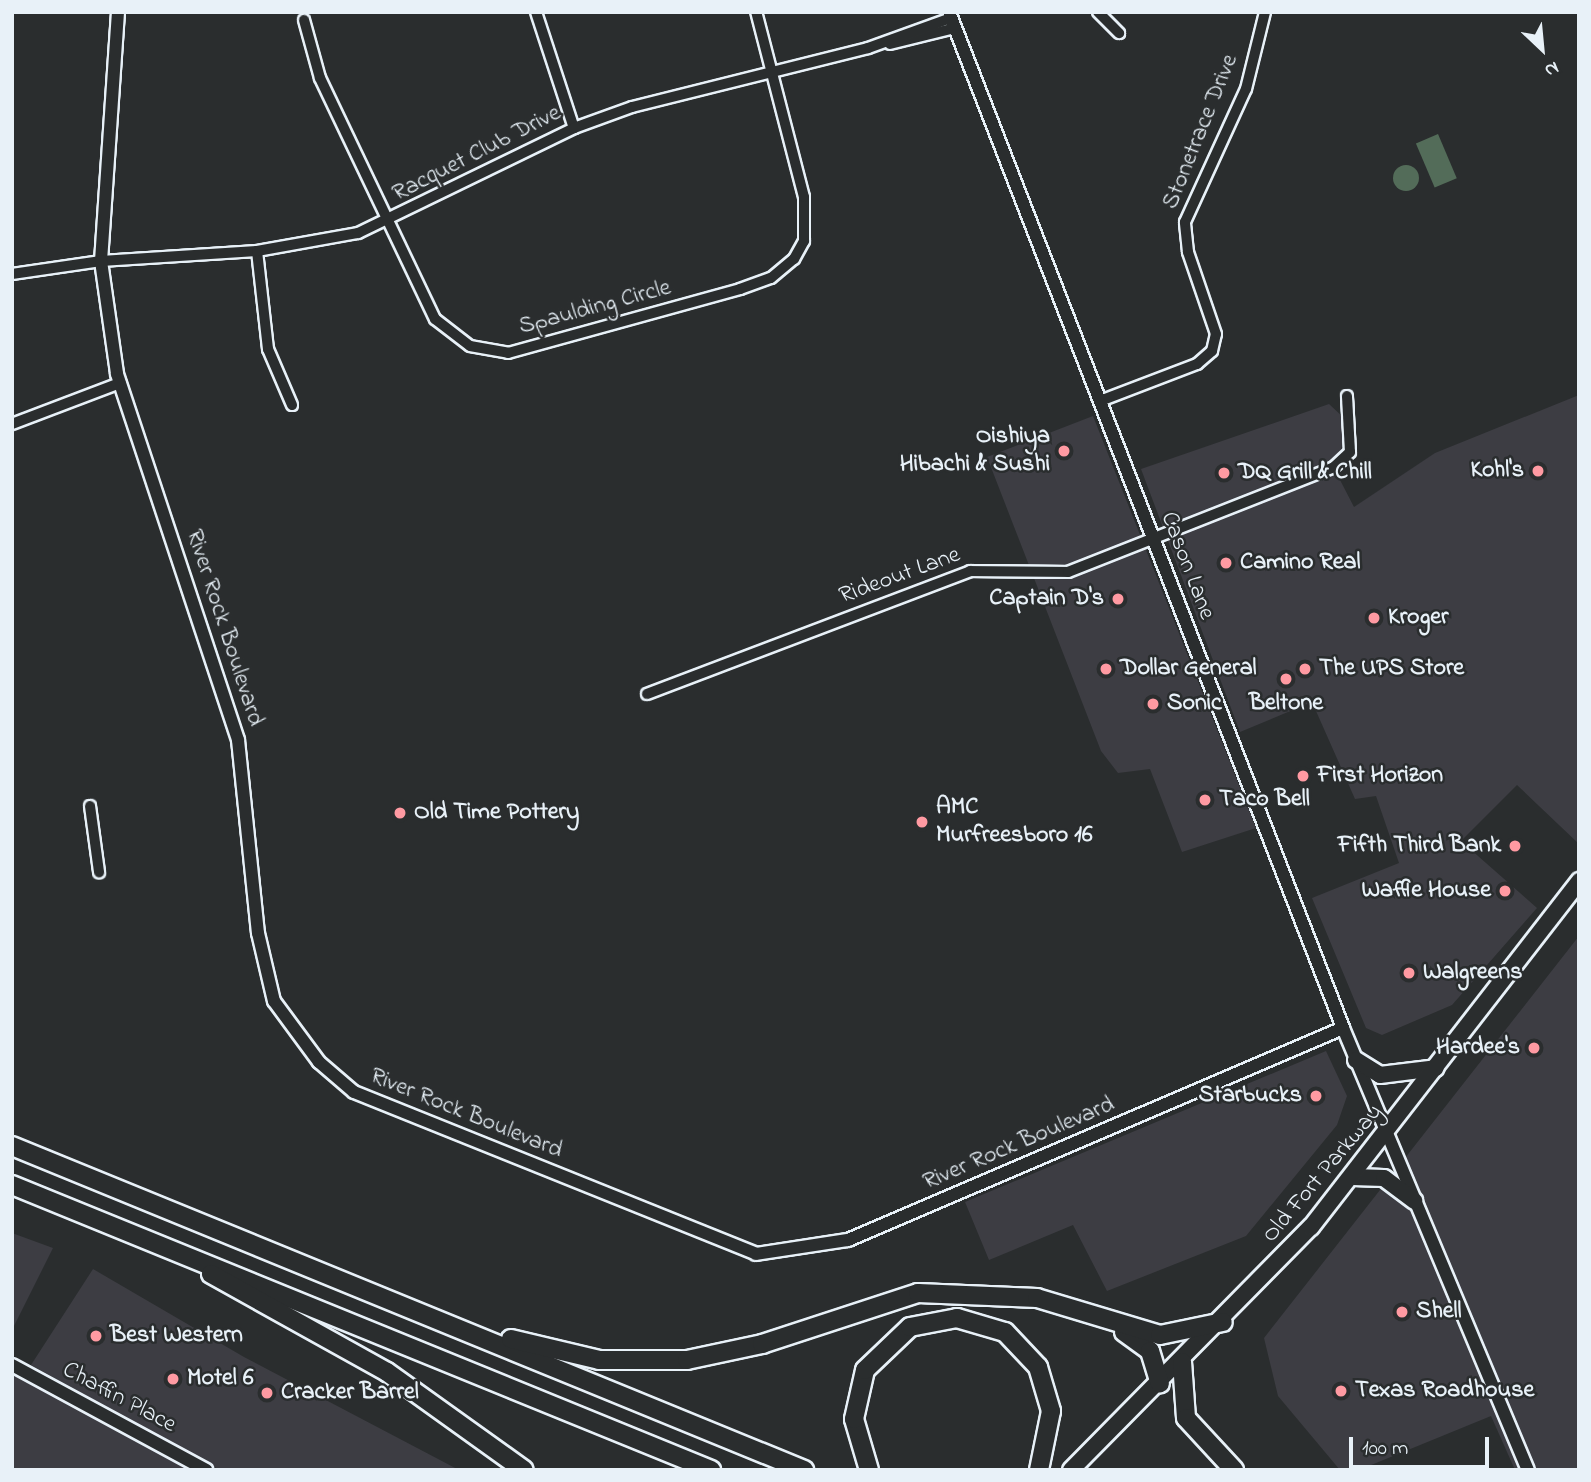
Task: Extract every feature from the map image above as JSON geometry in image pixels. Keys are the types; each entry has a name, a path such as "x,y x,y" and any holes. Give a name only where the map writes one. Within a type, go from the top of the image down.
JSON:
{"highway":[{"path":"12,1146 458,1326 804,1470"},
{"path":"12,1185 711,1470"},
{"path":"137,1234 387,1372 524,1470"},
{"path":"458,1326 599,1360 687,1360 762,1344 918,1293 1037,1298 1104,1322 1160,1335 1223,1322"},
{"path":"869,1470 854,1419 865,1370 910,1327 957,1318 1005,1332 1038,1367 1051,1411 1039,1470"},
{"path":"1104,1322 1150,1351 1160,1383"},
{"path":"1182,1362 1186,1418 1234,1470"}],"main road":[{"name":"Old Fort Parkway","path":"1071,1470 1223,1322 1353,1177 1436,1068 1524,944 1579,881"},
{"path":"1356,1060 1380,1075 1436,1068"},
{"path":"1353,1177 1384,1178 1414,1201"}],"street":[{"name":"River Rock Boulevard","path":"118,12 101,261 120,383 238,740 258,933 274,1001 319,1062 354,1092 756,1254 848,1240 1343,1028"},
{"path":"536,12 574,128"},
{"name":"Spaulding Circle","path":"304,20 320,78 435,319 486,351 530,349 771,278 800,250 807,220 756,12"},
{"path":"1098,12 1119,33"},
{"name":"Stonetrace Drive","path":"1100,401 1197,364 1212,351 1216,334 1188,252 1185,222 1246,89 1265,12"},
{"name":"Racquet Club Drive","path":"12,274 101,261 257,251 322,242 387,223 574,128 772,70 868,48 952,20"},
{"name":"Cason Lane","path":"952,20 1343,1028 1528,1470"},
{"path":"257,251 268,349 292,405"},
{"path":"12,424 120,383"},
{"name":"Rideout Lane","path":"646,694 970,571 1062,573 1334,467 1350,452 1347,396"},
{"path":"90,806 99,872"},
{"name":"Chaffin Place","path":"12,1365 206,1470"}],"shaded area":[{"path":"1579,395 1579,844 1517,785 1461,841 1537,908 1452,1005 1382,1035 1366,1028 1312,898 1399,863 1376,796 1355,799 1312,702 1240,732 1141,469 1329,404 1344,418 1339,478 1354,507 1435,453"},
{"path":"1093,416 1256,828 1182,852 1150,769 1118,773 1101,751 987,457"},
{"path":"1579,936 1579,1470 1515,1470 1491,1416 1359,1470 1340,1470 1278,1396 1264,1338"},
{"path":"1326,1051 1347,1096 1337,1125 1246,1236 1107,1291 1073,1225 989,1260 965,1202"},
{"path":"12,1233 53,1248 12,1330"},
{"path":"93,1269 244,1357 459,1470 220,1470 31,1365"},
{"path":"12,1373 135,1439 188,1470 12,1470"}],"green space":[{"path":"1438,134 1457,178 1435,188 1416,143"},
{"path":"1406,165 1415,169 1419,178 1415,187 1406,191 1397,187 1393,178 1397,169"}],"place":[{"name":"Oishiya Hibachi & Sushi","path":"1064,451"},
{"name":"Kohl's","path":"1538,471"},
{"name":"DQ Grill & Chill","path":"1224,473"},
{"name":"Camino Real","path":"1226,563"},
{"name":"Captain D's","path":"1118,599"},
{"name":"Kroger","path":"1374,618"},
{"name":"Dollar General","path":"1106,669"},
{"name":"The UPS Store","path":"1305,669"},
{"name":"Beltone","path":"1286,679"},
{"name":"Sonic","path":"1153,704"},
{"name":"First Horizon","path":"1303,776"},
{"name":"Taco Bell","path":"1205,800"},
{"name":"Old Time Pottery","path":"400,813"},
{"name":"AMC Murfreesboro 16","path":"922,822"},
{"name":"Fifth Third Bank","path":"1515,846"},
{"name":"Waffle House","path":"1505,891"},
{"name":"Walgreens","path":"1409,973"},
{"name":"Hardee's","path":"1534,1048"},
{"name":"Starbucks","path":"1316,1096"},
{"name":"Shell","path":"1402,1312"},
{"name":"Best Western","path":"96,1336"},
{"name":"Motel 6","path":"173,1379"},
{"name":"Texas Roadhouse","path":"1341,1391"},
{"name":"Cracker Barrel","path":"267,1393"}]}
